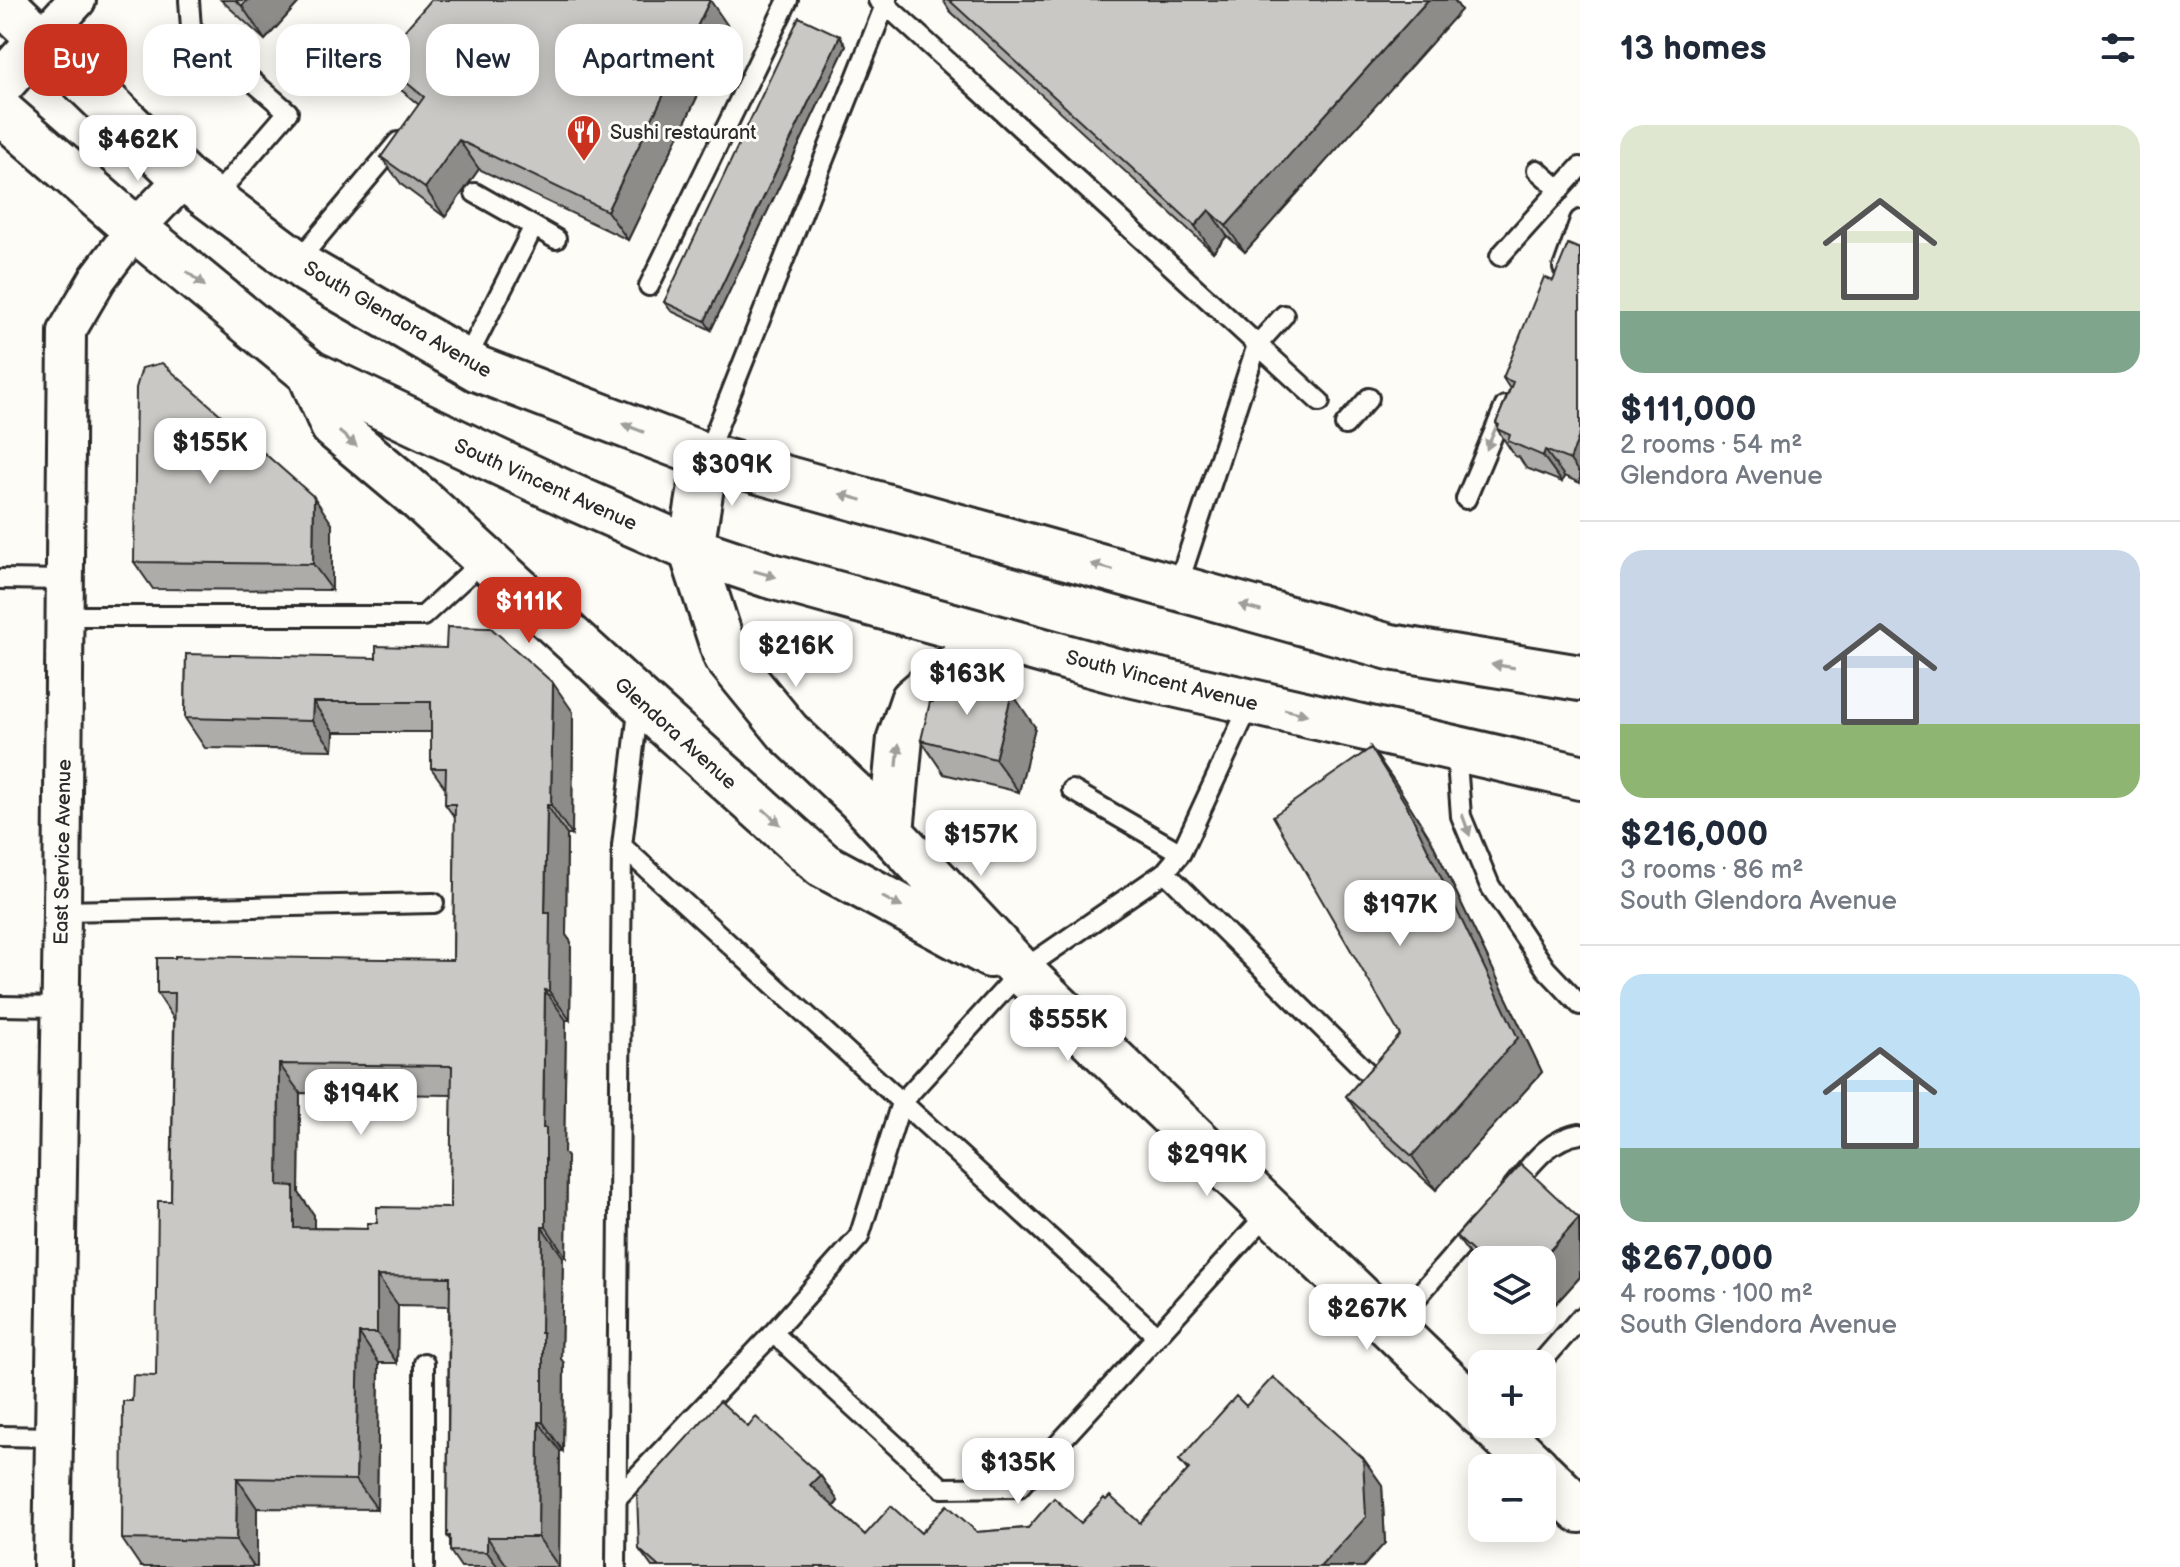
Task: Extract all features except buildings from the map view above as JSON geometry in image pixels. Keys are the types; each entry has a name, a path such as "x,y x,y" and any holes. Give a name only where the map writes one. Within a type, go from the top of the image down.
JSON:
{"main road":[{"name":"South Glendora Avenue","path":"0,0 25,24"},
{"path":"0,85 24,58"},
{"name":"South Glendora Avenue","path":"101,96 198,188 297,262 465,362 706,456"},
{"path":"0,111 135,229 310,373"},
{"name":"South Vincent Avenue","path":"310,373 562,492 691,549 756,571 1112,670 1580,777"},
{"name":"Glendora Avenue","path":"310,373 333,426 421,500 823,865 1021,971"},
{"path":"1468,1401 1021,971 859,799 788,732 726,656 691,549 706,456 1390,647 1580,678"},
{"path":"891,832 900,738 913,700 947,671 1003,640"},
{"path":"1506,1438 1522,1454"},
{"path":"1556,1487 1580,1510"}],"street":[{"path":"55,24 77,0"},
{"name":"East Service Avenue","path":"52,1567 67,331 98,278 135,229 198,188"}],"lane":[{"path":"189,0 191,28 288,112 198,188"},
{"path":"649,286 788,0"},
{"path":"706,456 883,1 1320,402"},
{"path":"297,262 401,139"},
{"path":"1500,256 1580,167"},
{"path":"1537,170 1560,190"},
{"path":"475,193 556,239"},
{"path":"465,362 533,228"},
{"path":"1557,286 1578,231"},
{"path":"1177,588 1257,345 1284,315"},
{"path":"1466,499 1514,385"},
{"path":"1345,425 1369,398"},
{"path":"64,616 423,616 485,559"},
{"path":"0,579 65,580"},
{"path":"616,1567 622,846 639,700"},
{"path":"616,1499 859,1237 901,1103 1021,971 1165,872 1181,853 1251,702"},
{"path":"1456,748 1461,816 1490,886 1546,969 1580,1005"},
{"path":"1072,790 1181,853"},
{"path":"622,846 1157,1336"},
{"path":"1165,872 1379,1084"},
{"path":"62,911 434,903"},
{"path":"0,1006 60,1007"},
{"path":"1391,1327 1541,1153 1566,1136 1580,1134"},
{"path":"773,1333 942,1488 1019,1487 1269,1212"},
{"path":"1552,1350 1580,1318"},
{"path":"424,1363 424,1567"},
{"path":"0,1436 54,1437"}],"place":[{"name":"Sushi restaurant","path":"584,163"}]}
